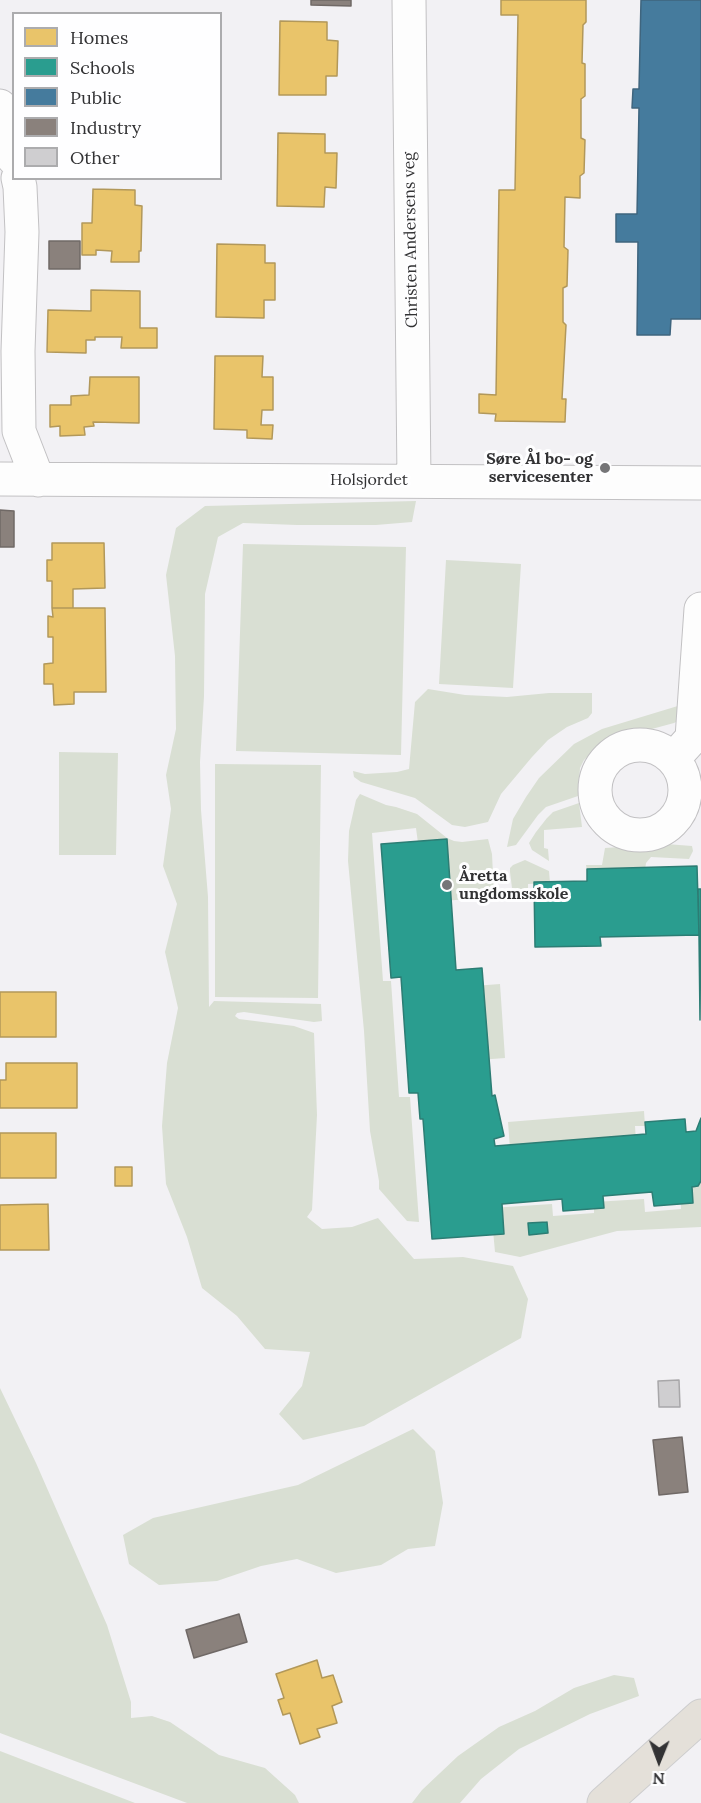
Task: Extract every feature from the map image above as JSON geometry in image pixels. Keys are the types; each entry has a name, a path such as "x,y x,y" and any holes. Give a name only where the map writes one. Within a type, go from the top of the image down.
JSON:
{"main road":[{"path":"604,1803 701,1716"}],"street":[{"name":"Christen Andersens veg","path":"409,0 414,480"},
{"path":"0,106 12,151"},
{"path":"18,180 22,232 18,351 19,431 38,480"},
{"path":"0,460 19,431"},
{"name":"Holsjordet","path":"0,479 701,483"},
{"path":"674,758 692,738 701,609"}],"shaded area":[{"path":"416,501 412,522 376,525 243,523 218,537 205,594 204,696 200,762 201,810 208,897 209,1007 214,1001 321,1004 322,1021 314,1022 244,1012 237,1013 235,1016 239,1019 294,1026 314,1033 317,1115 312,1210 307,1217 322,1229 352,1227 378,1218 414,1259 463,1257 513,1266 528,1299 521,1338 364,1426 303,1440 279,1414 302,1386 310,1352 265,1349 237,1316 202,1288 187,1237 166,1184 162,1126 167,1063 178,1008 165,952 177,904 163,866 171,809 166,775 176,729 175,656 166,575 176,528 205,506"},
{"path":"243,544 406,547 401,755 236,751"},
{"path":"446,560 521,564 513,688 439,684"},
{"path":"428,689 465,695 507,697 549,693 592,693 592,713 588,718 567,727 548,740 501,794 488,822 465,827 452,825 415,798 361,782 354,777 353,771 365,774 409,769 415,702"},
{"path":"681,705 678,721 611,740 593,752 584,760 580,768 578,796 546,807 516,845 507,847 513,819 526,797 539,778 574,744 602,729"},
{"path":"59,752 118,753 116,855 59,855"},
{"path":"215,764 321,765 318,998 215,997"},
{"path":"360,794 417,814 454,841 488,839 492,854 494,896 446,901 418,843 416,828 372,833 383,981 391,981 399,1097 410,1097 419,1222 407,1221 379,1189 370,1131 364,1031 348,861 349,831 356,800"},
{"path":"579,803 582,827 544,830 544,848 548,849 549,861 532,850 529,843 553,812"},
{"path":"666,844 692,846 693,851 689,859 651,857 646,863 645,870 587,871 586,865 602,865 605,848"},
{"path":"525,860 549,871 550,883 528,884 528,896 515,894 510,872 513,865"},
{"path":"500,984 505,1058 479,1060 474,986"},
{"path":"644,1111 645,1126 635,1126 636,1141 510,1149 508,1122"},
{"path":"701,1174 701,1227 617,1231 520,1257 495,1252 491,1208 552,1204 553,1216 594,1213 594,1202 644,1199 645,1212 681,1209 680,1191 691,1191"},
{"path":"0,1388 36,1463 107,1625 131,1702 131,1718 152,1716 170,1722 219,1755 265,1768 295,1795 299,1803 187,1803 0,1733"},
{"path":"413,1429 435,1451 443,1503 435,1546 408,1549 381,1565 336,1573 297,1559 261,1566 217,1581 159,1585 129,1564 123,1535 153,1518 298,1485"},
{"path":"614,1675 634,1678 639,1696 590,1714 519,1749 481,1779 460,1803 412,1803 422,1790 458,1756 499,1727 535,1711 574,1688"},
{"path":"0,1751 135,1803 0,1803"}],"building: Homes":[{"path":"501,0 586,0 582,63 585,64 585,96 581,99 581,138 585,140 584,173 580,176 580,198 565,197 564,247 568,250 567,286 563,288 563,322 566,325 562,399 566,399 565,422 495,421 496,414 479,413 479,394 496,395 499,190 515,190 518,15 501,15"},
{"path":"280,21 327,22 327,40 338,41 337,76 326,76 326,95 279,95"},
{"path":"278,133 325,134 325,153 337,153 336,188 325,187 324,207 277,206"},
{"path":"93,189 135,190 135,205 142,206 139,262 111,262 112,251 96,250 96,255 82,255 82,223 92,223"},
{"path":"217,244 265,245 265,263 275,263 275,300 264,300 264,318 216,317"},
{"path":"91,290 140,291 140,328 157,328 157,348 121,348 122,337 95,337 95,340 86,340 86,353 47,352 48,310 91,311"},
{"path":"215,356 263,356 262,377 273,377 273,410 262,410 261,425 273,425 272,439 247,438 247,430 214,429"},
{"path":"90,377 139,377 139,423 93,422 94,426 84,427 85,435 60,436 60,426 50,427 50,405 71,405 71,396 89,395"},
{"path":"52,543 104,543 105,588 73,589 73,608 52,608 52,581 47,581 47,560 52,560"},
{"path":"52,608 105,608 106,692 74,692 74,704 54,705 53,684 44,684 44,664 53,663 53,637 48,637 48,616 53,617"},
{"path":"0,992 56,992 56,1037 0,1037"},
{"path":"6,1063 77,1063 77,1108 0,1108 0,1080 6,1080"},
{"path":"0,1133 56,1133 56,1178 0,1178"},
{"path":"115,1167 132,1167 132,1186 115,1186"},
{"path":"48,1204 49,1250 0,1250 0,1205"},
{"path":"317,1660 322,1678 333,1675 342,1702 332,1706 337,1723 317,1729 320,1737 300,1744 290,1713 283,1715 278,1700 284,1698 276,1674"}],"building: Schools":[{"path":"447,839 456,970 482,968 492,1096 495,1095 504,1136 494,1139 495,1146 646,1134 645,1122 685,1119 686,1132 696,1131 701,1118 701,1181 698,1186 692,1187 693,1203 654,1206 652,1192 603,1196 604,1208 563,1211 562,1199 502,1204 504,1234 432,1239 423,1119 420,1119 418,1093 409,1093 401,977 391,978 381,844"},
{"path":"697,866 699,935 600,937 601,946 535,947 534,882 587,881 587,869"},
{"path":"698,889 701,889 700,1020 699,935"},
{"path":"547,1222 548,1233 529,1235 528,1223"}],"building: Public":[{"path":"641,0 701,0 701,319 671,319 670,335 637,335 638,242 616,242 616,214 637,214 639,108 632,108 633,89 639,89"}],"building: Industry":[{"path":"311,0 351,0 351,6 311,5"},
{"path":"49,241 80,241 80,269 49,269"},
{"path":"0,510 14,511 14,547 0,547"},
{"path":"682,1437 688,1492 659,1495 653,1440"},
{"path":"239,1614 247,1642 194,1658 186,1630"}],"building: Other":[{"path":"679,1380 680,1407 659,1407 658,1381"}],"place":[{"name":"Søre Ål bo- og servicesenter","path":"605,468"},
{"name":"Åretta ungdomsskole","path":"447,885"}]}
